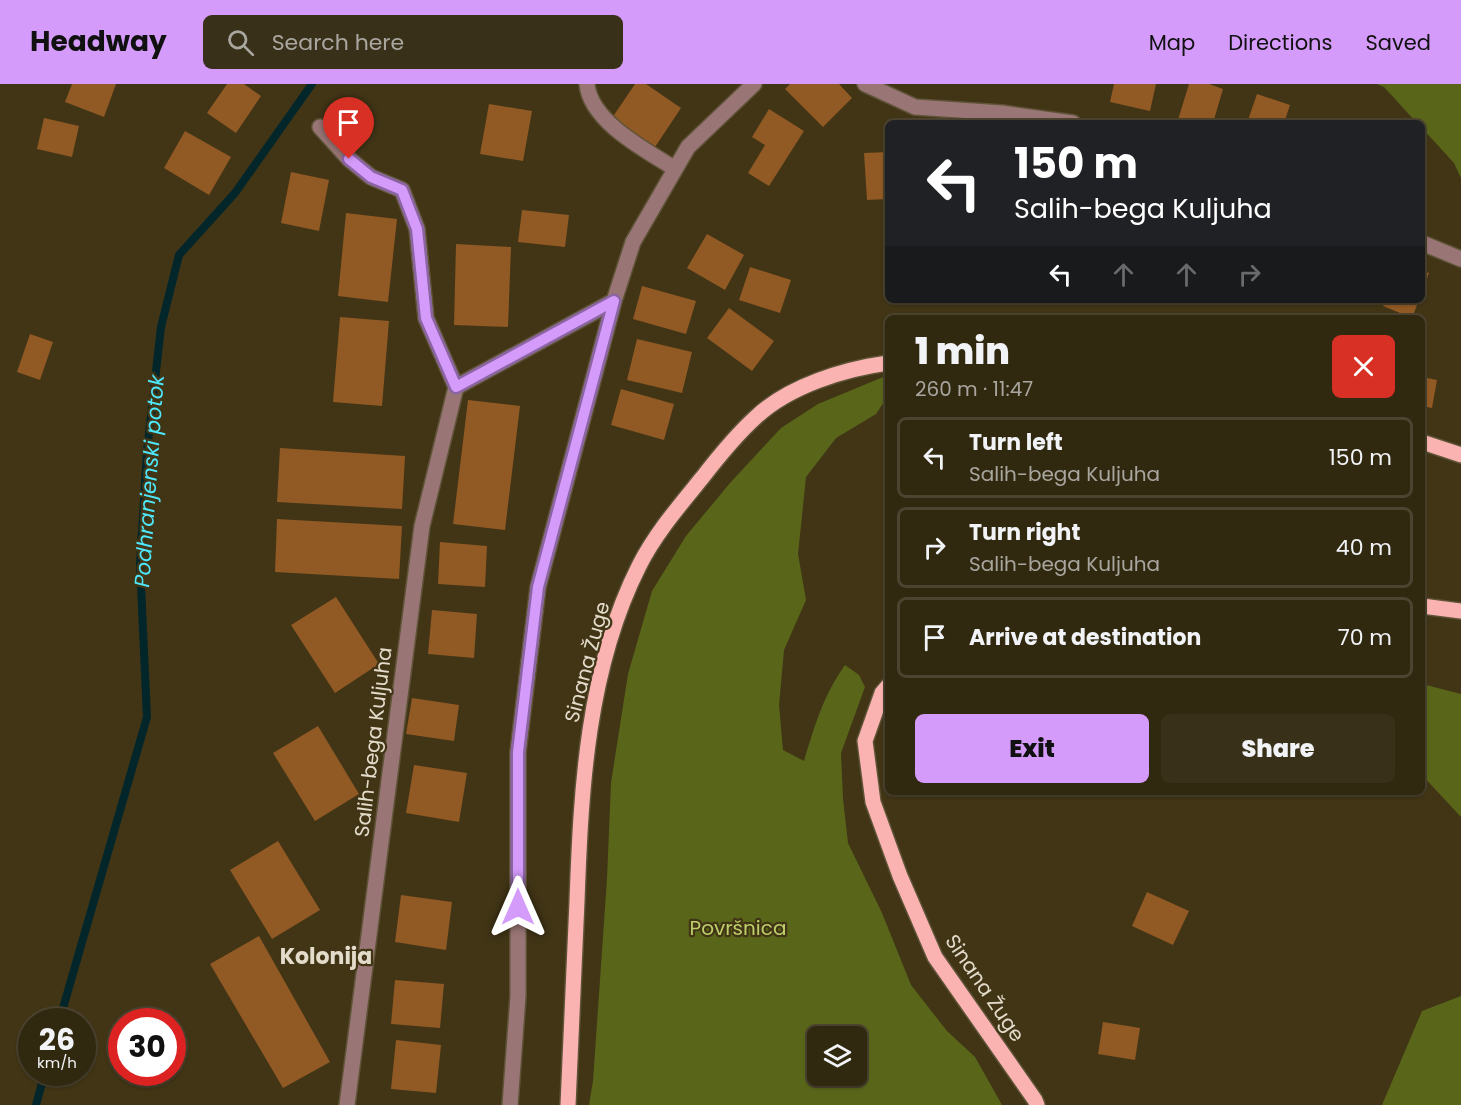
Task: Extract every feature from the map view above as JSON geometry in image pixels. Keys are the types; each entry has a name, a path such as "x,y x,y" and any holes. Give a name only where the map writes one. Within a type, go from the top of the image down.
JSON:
{"main road":[{"name":"Sinana Žuge","path":"568,1105 580,805 591,716 614,626 639,565 671,516 728,445 757,415 798,388 861,367 885,363"},
{"path":"1425,443 1461,455"},
{"path":"1425,606 1461,611"},
{"name":"Sinana Žuge","path":"885,690 865,741 873,802 900,876 935,957 1037,1105"}],"street":[{"path":"587,84 588,96 618,133 674,168"},
{"path":"510,1105 518,996 518,752 538,587 614,301 633,242 688,147 754,84"},
{"path":"865,84 915,107 1002,113 1052,120"},
{"path":"320,127 349,159 371,177 402,190 417,229 426,318 456,387 614,301"},
{"path":"1425,244 1461,259"},
{"name":"Salih-bega Kuljuha","path":"347,1105 422,526 456,387"}],"green space":[{"path":"1377,84 1461,84 1461,178 1454,163 1425,131 1425,120 1414,120 1384,87"},
{"name":"Površnica","path":"885,376 885,400 876,414 836,438 806,477 798,554 806,600 784,650 779,705 783,750 804,761 820,711 837,677 845,665 859,675 865,687 841,753 848,843 882,913 911,985 947,1031 975,1057 1002,1105 589,1105 593,1081 607,879 611,783 628,674 652,591 686,536 730,483 781,428 818,404"},
{"path":"1425,685 1461,694 1461,817 1425,778"},
{"path":"1461,996 1461,1105 1382,1105 1422,1011"}],"building":[{"path":"72,84 116,84 104,117 65,102"},
{"path":"227,84 244,84 261,96 236,133 207,113"},
{"path":"635,84 646,84 681,108 655,147 612,118"},
{"path":"790,84 839,84 852,98 823,127 785,89"},
{"path":"1114,84 1156,84 1150,111 1110,102"},
{"path":"1189,84 1209,84 1223,89 1214,120 1178,120"},
{"path":"1257,94 1290,105 1285,120 1248,120"},
{"path":"489,104 532,111 523,161 480,154"},
{"path":"769,109 804,131 769,186 748,173 765,145 752,137"},
{"path":"44,118 79,126 72,157 37,149"},
{"path":"185,131 231,157 209,195 164,168"},
{"path":"885,152 885,199 867,200 864,153"},
{"path":"291,172 329,180 319,231 281,223"},
{"path":"522,210 569,215 565,247 518,242"},
{"path":"346,213 397,219 388,302 338,296"},
{"path":"707,234 744,255 725,290 687,268"},
{"path":"456,244 511,247 508,327 454,325"},
{"path":"750,267 791,280 780,313 739,300"},
{"path":"1425,272 1429,273 1425,284"},
{"path":"642,286 696,301 686,334 633,319"},
{"path":"1384,303 1418,303 1413,315 1405,315 1383,306"},
{"path":"729,308 774,341 752,371 707,338"},
{"path":"340,317 389,321 382,406 333,402"},
{"path":"30,334 53,342 40,380 17,372"},
{"path":"637,339 692,352 682,393 627,380"},
{"path":"1425,378 1437,380 1432,408 1425,407"},
{"path":"621,389 674,404 664,440 611,425"},
{"path":"468,400 520,406 505,530 453,524"},
{"path":"280,448 405,456 402,509 277,502"},
{"path":"277,519 402,526 399,579 275,572"},
{"path":"440,542 487,546 485,587 438,584"},
{"path":"336,597 379,664 335,693 291,625"},
{"path":"432,610 477,614 474,658 428,654"},
{"path":"412,698 459,705 454,741 406,734"},
{"path":"318,726 359,794 315,821 273,753"},
{"path":"414,765 467,773 459,822 406,813"},
{"path":"278,841 320,910 272,939 230,870"},
{"path":"1147,892 1189,911 1173,945 1132,926"},
{"path":"401,895 452,902 446,950 395,942"},
{"path":"259,936 330,1062 283,1088 210,964"},
{"path":"395,980 444,984 440,1028 391,1024"},
{"path":"1103,1022 1140,1028 1135,1060 1098,1054"},
{"path":"396,1040 441,1045 436,1093 391,1089"}],"waterway":[{"name":"Podhranjenski potok","path":"63,1008 147,717 140,564 147,451 161,327 179,255 235,193 312,84"},
{"name":"Podhranjenski potok","path":"36,1105 41,1086"}],"district":[{"name":"Kolonija","path":"326,956"}],"route":[{"path":"349,159 371,177 402,190 417,229 426,318 456,387 614,301 538,587 518,752 518,907"}]}
